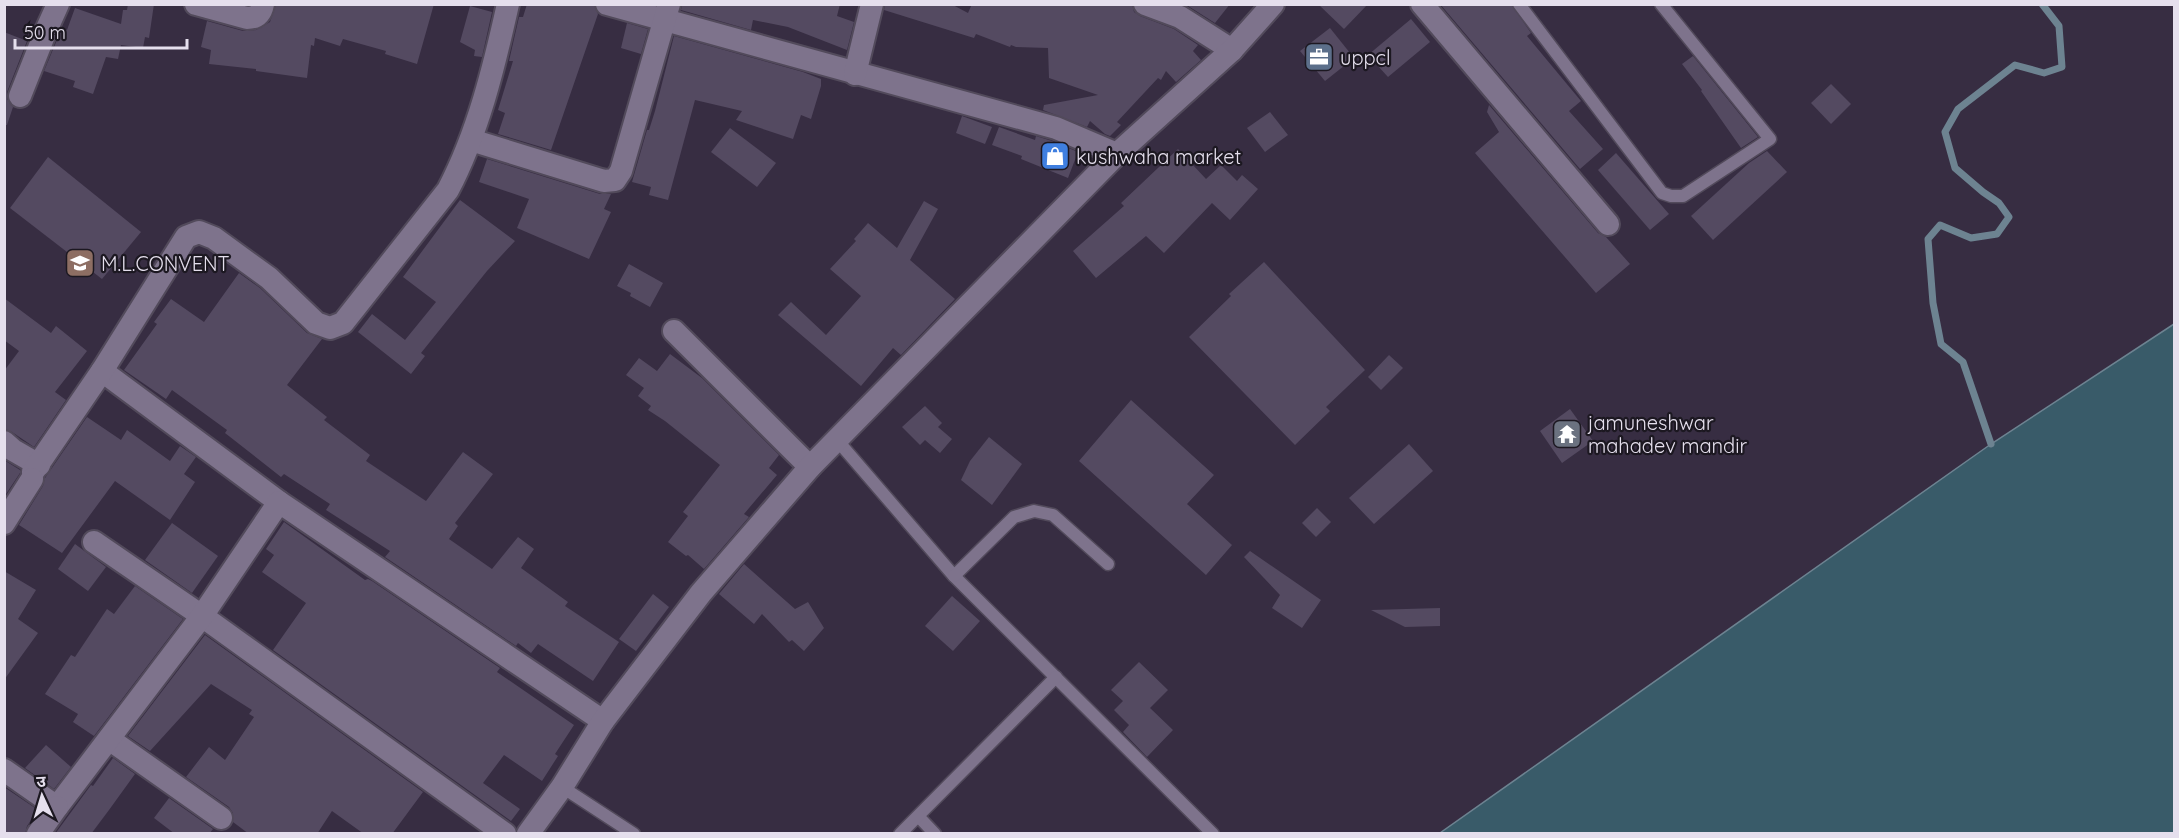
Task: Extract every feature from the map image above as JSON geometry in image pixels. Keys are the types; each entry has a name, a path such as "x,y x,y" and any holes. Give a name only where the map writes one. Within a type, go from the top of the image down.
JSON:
{"street":[{"path":"20,96 58,4"},
{"path":"196,4 247,18 259,15 263,4"},
{"path":"607,4 667,12 855,74 1056,128 1117,154"},
{"path":"855,74 872,4"},
{"path":"1145,4 1180,17 1232,50"},
{"path":"528,834 562,787 603,721 700,593 810,467 1117,154 1232,50 1273,4"},
{"path":"1422,4 1608,224"},
{"path":"4,523 186,237 199,232 214,238 269,278 316,323 330,328 344,323 448,190 471,140 502,6"},
{"path":"471,140 604,181 615,180 621,171 667,12"},
{"path":"674,331 810,467"},
{"path":"102,371 279,502 603,721"},
{"path":"4,442 35,472"},
{"path":"38,834 202,616 279,502"},
{"path":"94,542 202,616 505,834"},
{"path":"109,739 221,818"},
{"path":"4,770 57,807"}],"lane":[{"path":"1520,4 1662,192 1671,196 1683,196 1770,139 1661,4"},
{"path":"837,440 954,576 1213,834"},
{"path":"954,576 1014,517 1034,511 1053,515 1108,564"},
{"path":"900,834 1056,677"},
{"path":"562,787 634,834"},
{"path":"919,817 935,834"}],"water":[{"path":"2174,324 2174,833 1440,833 1991,444"}],"building":[{"path":"128,4 154,4 149,38 145,37 143,48 121,45 118,59 106,57 93,94 73,87 75,81 44,71 62,28 67,30 75,8 121,24 123,10 127,10"},
{"path":"276,4 434,4 417,64 385,54 386,51 343,39 340,46 315,38 314,46 311,45 307,78 209,64 211,50 201,47 207,21 243,31 256,30 270,22"},
{"path":"527,4 594,4 598,14 551,150 498,134 505,113 498,110 513,61 509,61 519,17 523,17"},
{"path":"682,4 840,4 837,16 854,22 847,50 788,27 753,20 751,30 681,10"},
{"path":"885,4 951,4 968,13 972,4 1132,4 1134,12 1140,16 1174,29 1198,45 1193,51 1201,60 1176,82 1166,71 1161,80 1158,78 1117,122 1121,125 1110,136 1090,121 1087,127 1043,110 1044,105 1098,95 1049,78 1048,48 1011,45 1010,47 976,34 974,38 884,10"},
{"path":"1185,4 1230,4 1215,23"},
{"path":"1318,4 1368,4 1344,29"},
{"path":"1440,4 1511,4 1531,33 1527,36 1581,101 1569,111 1603,149 1580,169"},
{"path":"470,6 492,12 482,57 474,56 475,50 460,42"},
{"path":"1411,19 1430,42 1388,77 1368,55"},
{"path":"627,23 648,29 641,54 621,48"},
{"path":"1330,28 1354,58 1325,81 1300,51"},
{"path":"4,32 27,41 7,92 7,99 13,107 7,125 4,125"},
{"path":"674,36 803,72 821,79 821,86 811,119 801,115 793,139 736,120 742,111 695,100 668,200 649,195 651,187 632,182 655,111"},
{"path":"1693,56 1758,137 1741,148 1682,64"},
{"path":"1831,84 1851,104 1831,124 1811,103"},
{"path":"1489,105 1598,233 1606,237 1630,264 1596,293 1475,153 1499,132 1487,112"},
{"path":"1270,112 1288,135 1265,152 1247,128"},
{"path":"962,116 992,127 985,144 956,133"},
{"path":"999,127 1035,140 1036,136 1052,141 1078,152 1068,178 1021,159 1022,156 992,145"},
{"path":"730,128 776,163 757,187 711,152"},
{"path":"1178,149 1206,179 1221,165 1237,181 1242,175 1258,189 1230,220 1212,203 1164,253 1146,236 1096,278 1073,251 1124,206 1121,203"},
{"path":"1767,151 1787,172 1713,240 1691,216 1749,163"},
{"path":"1616,153 1669,214 1650,230 1598,170"},
{"path":"48,157 141,232 102,279 10,208"},
{"path":"487,159 600,194 611,194 604,209 611,212 589,259 517,228 529,199 479,182"},
{"path":"460,200 515,241 487,271 421,353 425,356 411,374 358,332 372,314 405,340 436,302 403,277"},
{"path":"924,201 938,209 910,260 955,299 901,355 893,348 861,386 778,315 791,302 826,335 861,296 830,269 856,241 854,239 868,223 897,248"},
{"path":"1264,262 1365,370 1326,407 1330,411 1295,445 1189,337 1231,296 1229,294"},
{"path":"629,264 663,283 650,307 617,286"},
{"path":"239,273 260,288 307,333 322,339 287,385 327,417 324,420 370,455 366,461 426,501 463,452 493,474 455,523 458,526 449,539 492,569 518,537 534,549 521,568 568,602 565,606 619,642 593,681 538,644 531,653 518,643 516,646 385,557 390,551 326,510 330,504 284,474 281,477 225,433 227,430 172,390 166,399 124,370 157,324 154,322 171,299 204,322"},
{"path":"4,298 51,333 56,326 87,351 55,392 66,400 34,447 4,429 4,371 19,351 4,340"},
{"path":"670,354 702,378 779,455 769,468 777,475 744,514 749,517 704,569 668,542 688,516 683,512 720,465 648,410 651,406 638,396 644,388 626,375 639,358 657,371"},
{"path":"1389,355 1403,368 1381,390 1368,377"},
{"path":"1131,400 1214,475 1187,504 1232,545 1206,575 1079,461"},
{"path":"925,406 942,423 938,427 952,439 940,453 925,440 920,445 902,427"},
{"path":"1570,409 1593,441 1562,463 1540,431"},
{"path":"87,417 121,440 127,430 170,461 180,446 196,457 184,474 195,482 170,520 115,481 62,553 19,525 43,486 45,478"},
{"path":"989,437 1022,464 992,505 961,480 970,461"},
{"path":"1409,444 1433,471 1374,524 1349,498"},
{"path":"4,460 20,470 20,473 4,497"},
{"path":"1317,508 1331,522 1316,537 1302,523"},
{"path":"284,522 365,580 372,581 500,668 497,672 574,725 555,754 558,756 542,781 504,755 483,783 520,809 511,821 273,650 306,603 262,572 274,555 266,549"},
{"path":"172,523 218,556 192,593 145,560"},
{"path":"75,544 106,567 88,591 58,569"},
{"path":"1250,551 1321,600 1302,628 1272,608 1280,595 1244,557"},
{"path":"744,564 795,609 808,602 824,628 804,651 792,640 789,642 762,614 754,624 719,594"},
{"path":"4,571 36,590 18,619 38,633 4,680"},
{"path":"135,586 183,619 94,736 73,722 78,714 45,694 71,655 75,657 107,609 114,614"},
{"path":"653,594 669,607 636,651 619,639"},
{"path":"952,596 980,621 953,651 925,626"},
{"path":"1440,608 1440,626 1405,627 1371,610"},
{"path":"205,635 423,792 392,834 364,834 332,811 317,834 249,834 233,822 233,813 229,807 186,777 209,747 225,760 254,717 249,714 252,710 211,684 150,751 128,736"},
{"path":"1139,662 1168,690 1150,708 1173,730 1147,757 1123,732 1129,725 1114,710 1123,701 1111,690"},
{"path":"46,745 71,767 54,789 25,768"},
{"path":"113,758 135,774 91,834 55,834 91,785 93,786"},
{"path":"4,787 38,810 27,826 25,834 4,834"},
{"path":"169,798 213,829 209,834 175,834 154,818"}],"waterway":[{"path":"1991,444 1963,362 1941,344 1933,303 1928,239 1940,225 1971,238 1997,234 2009,217 1999,203 1955,168 1945,132 1958,109 2015,65 2044,73 2062,67 2059,26 2042,4"}],"place":[{"name":"uppcl","path":"1319,57"},
{"name":"kushwaha market","path":"1055,156"},
{"name":"M.L.CONVENT","path":"80,263"},
{"name":"jamuneshwar mahadev mandir","path":"1567,434"}]}
